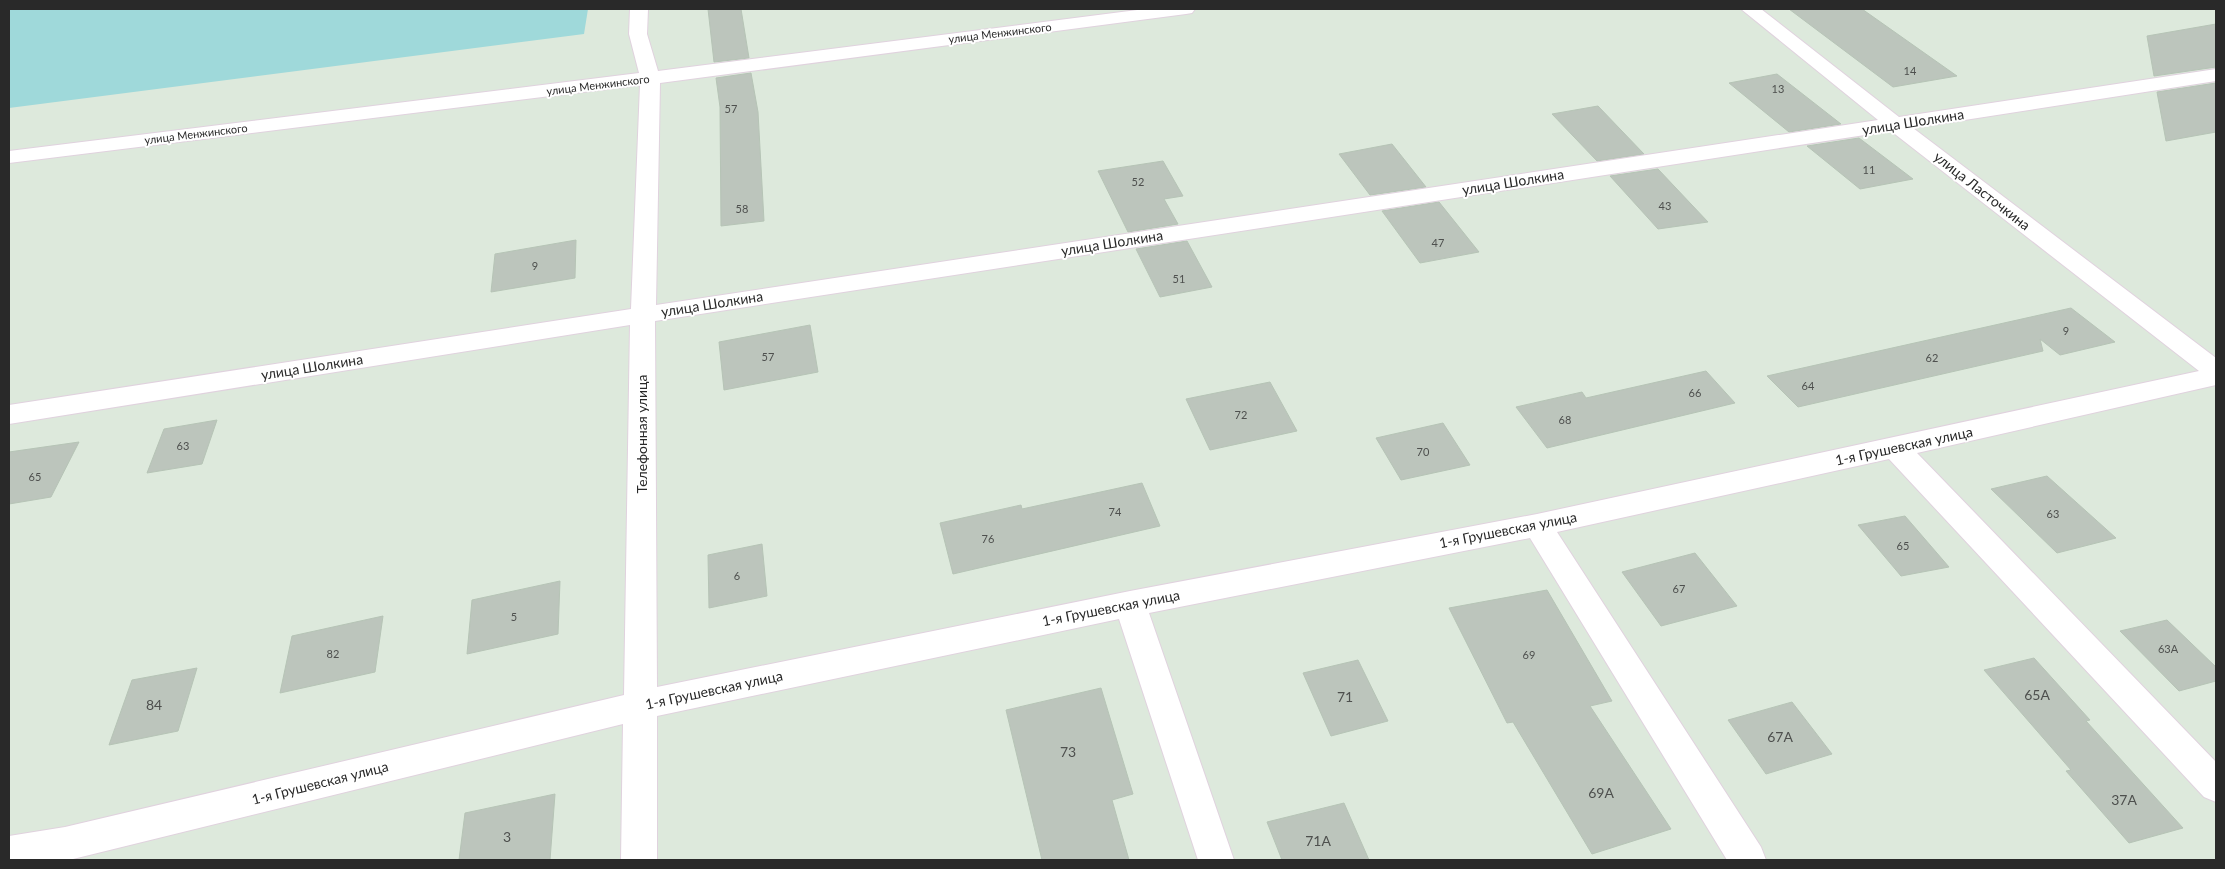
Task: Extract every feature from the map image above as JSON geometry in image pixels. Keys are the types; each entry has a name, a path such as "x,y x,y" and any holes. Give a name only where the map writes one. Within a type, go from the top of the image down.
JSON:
{"street":[{"name":"Телефонная улица","path":"639,860 642,705 643,315 650,78 638,34 640,9"},
{"name":"улица Менжинского","path":"9,157 650,78 1186,9"},
{"name":"улица Ласточкина","path":"1750,9 1895,124 2216,371"},
{"name":"улица Шолкина","path":"9,414 643,315 2216,75"},
{"name":"1-я Грушевская улица","path":"9,854 62,852 642,705 1130,604 1537,525 1895,448 2216,376"},
{"path":"1895,448 2216,786"},
{"path":"1537,525 1748,860"},
{"path":"1130,604 1216,860"}],"shaded area":[{"path":"9,9 588,9 584,34 9,108"}],"building":[{"path":"708,9 741,9 749,58 714,62"},
{"path":"1789,9 1862,9 1957,76 1893,87"},
{"path":"2216,24 2216,67 2154,76 2147,36"},
{"path":"751,73 758,112 764,221 721,226 720,107 716,78"},
{"path":"1777,74 1841,124 1789,132 1729,83"},
{"path":"2216,83 2216,132 2166,141 2157,92"},
{"path":"1598,106 1644,154 1597,161 1552,114"},
{"path":"1859,138 1913,179 1860,189 1807,146"},
{"path":"1392,144 1426,187 1370,195 1339,154"},
{"path":"1163,161 1183,196 1164,199 1178,224 1128,232 1098,171"},
{"path":"1658,169 1708,222 1658,229 1610,176"},
{"path":"1439,202 1479,252 1420,263 1382,211"},
{"path":"576,240 575,278 491,292 495,254"},
{"path":"1187,241 1212,287 1160,297 1136,249"},
{"path":"2071,308 2115,342 2060,355 2040,339 2043,351 1798,407 1767,376"},
{"path":"810,325 818,372 724,390 719,342"},
{"path":"1706,371 1735,403 1547,448 1516,407 1582,392 1586,398"},
{"path":"1270,382 1297,431 1210,450 1186,399"},
{"path":"217,420 202,464 147,473 164,429"},
{"path":"1443,423 1470,465 1401,480 1376,438"},
{"path":"79,442 51,497 9,504 9,452"},
{"path":"2047,476 2116,538 2057,553 1991,489"},
{"path":"1142,483 1160,526 953,574 940,523 1021,505 1022,509"},
{"path":"1905,516 1949,567 1901,576 1858,525"},
{"path":"762,544 767,596 709,608 708,555"},
{"path":"1695,553 1737,606 1661,626 1622,572"},
{"path":"560,581 558,634 467,654 472,600"},
{"path":"1547,590 1612,701 1590,706 1671,829 1592,854 1513,722 1507,723 1449,608"},
{"path":"383,616 375,672 280,693 292,636"},
{"path":"2167,620 2216,667 2216,681 2179,691 2120,631"},
{"path":"2034,658 2090,720 2086,721 2183,828 2129,843 2066,771 2071,770 1984,670"},
{"path":"1358,660 1388,721 1331,736 1303,673"},
{"path":"197,668 178,731 109,745 132,680"},
{"path":"1101,688 1133,794 1112,800 1129,860 1042,860 1006,710"},
{"path":"1792,702 1832,754 1766,774 1728,720"},
{"path":"555,794 550,860 459,860 465,813"},
{"path":"1344,803 1369,860 1282,860 1267,822"}]}
